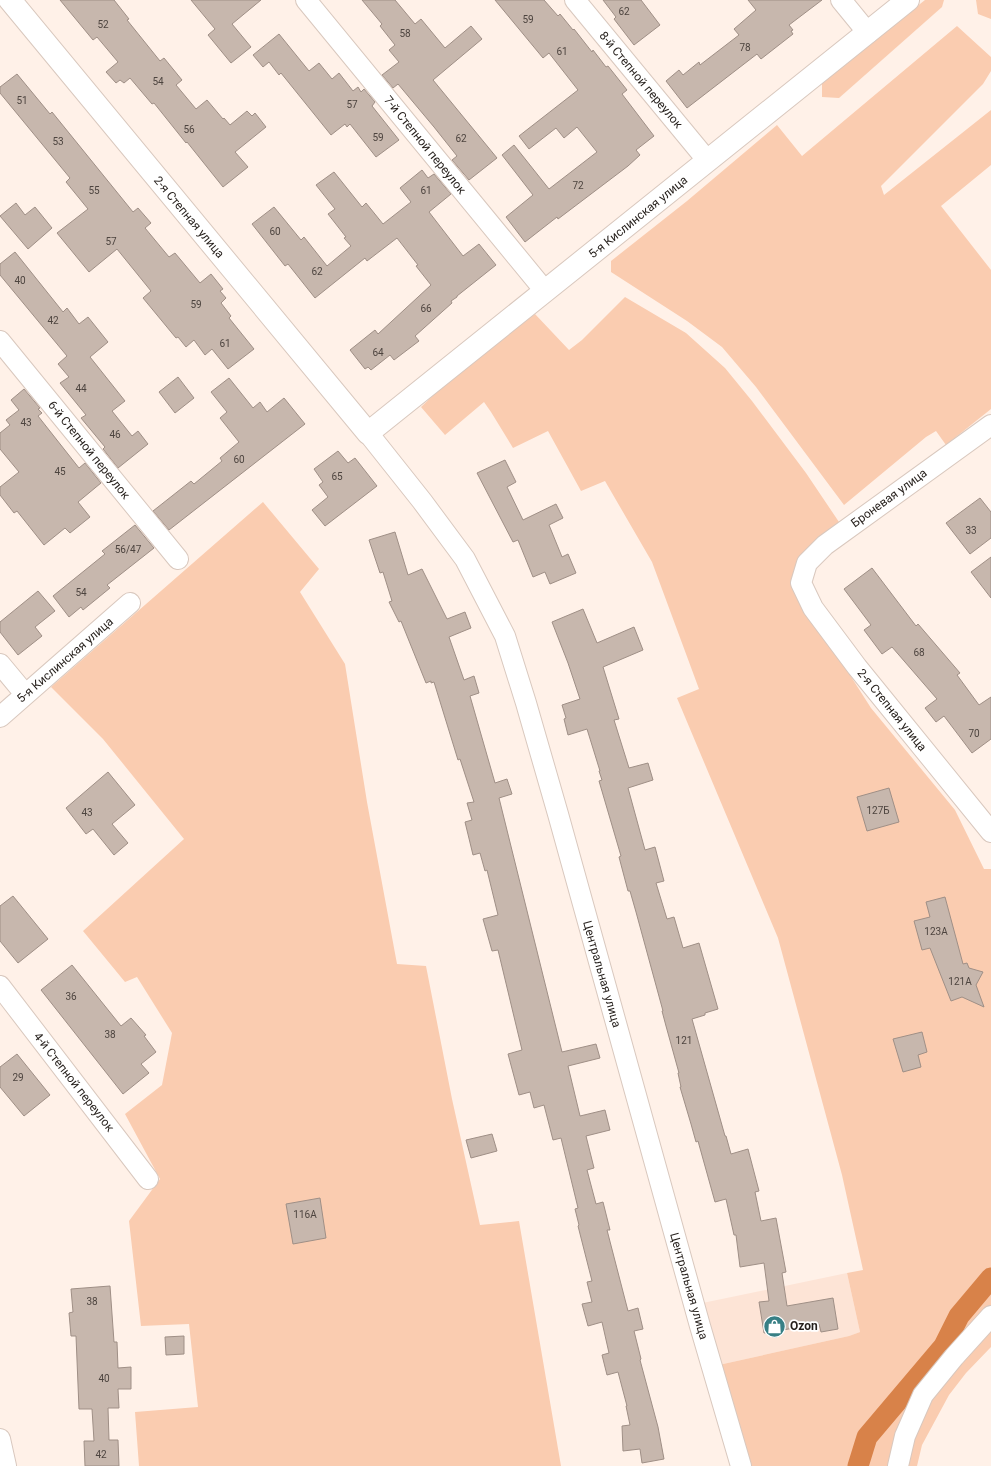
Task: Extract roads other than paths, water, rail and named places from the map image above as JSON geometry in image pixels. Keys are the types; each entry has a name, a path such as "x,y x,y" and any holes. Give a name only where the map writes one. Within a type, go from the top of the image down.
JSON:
{"street":[{"name":"2-я Степная улица","path":"10,0 368,433"},
{"name":"7-й Степной переулок","path":"306,0 545,291"},
{"name":"8-й Степной переулок","path":"575,0 707,160"},
{"path":"841,0 868,33"},
{"name":"5-я Кислинская улица","path":"368,433 908,0"},
{"name":"6-й Степной переулок","path":"0,341 178,559"},
{"name":"Броневая улица","path":"801,583 807,562 825,545 991,425"},
{"name":"Центральная улица","path":"368,433 422,501 465,559 505,636 556,807 698,1318 741,1466"},
{"name":"2-я Степная улица","path":"801,583 813,608 857,667 991,832"},
{"name":"5-я Кислинская улица","path":"0,717 130,603"},
{"path":"0,664 25,694"},
{"name":"4-й Степной переулок","path":"0,986 148,1179"},
{"path":"898,1466 905,1436 923,1394 991,1316"},
{"path":"0,1439 6,1466"}],"waterway":[{"path":"858,1466 867,1437 944,1346 959,1316 991,1278"}],"place":[{"name":"Ozon","path":"774,1326"}]}
